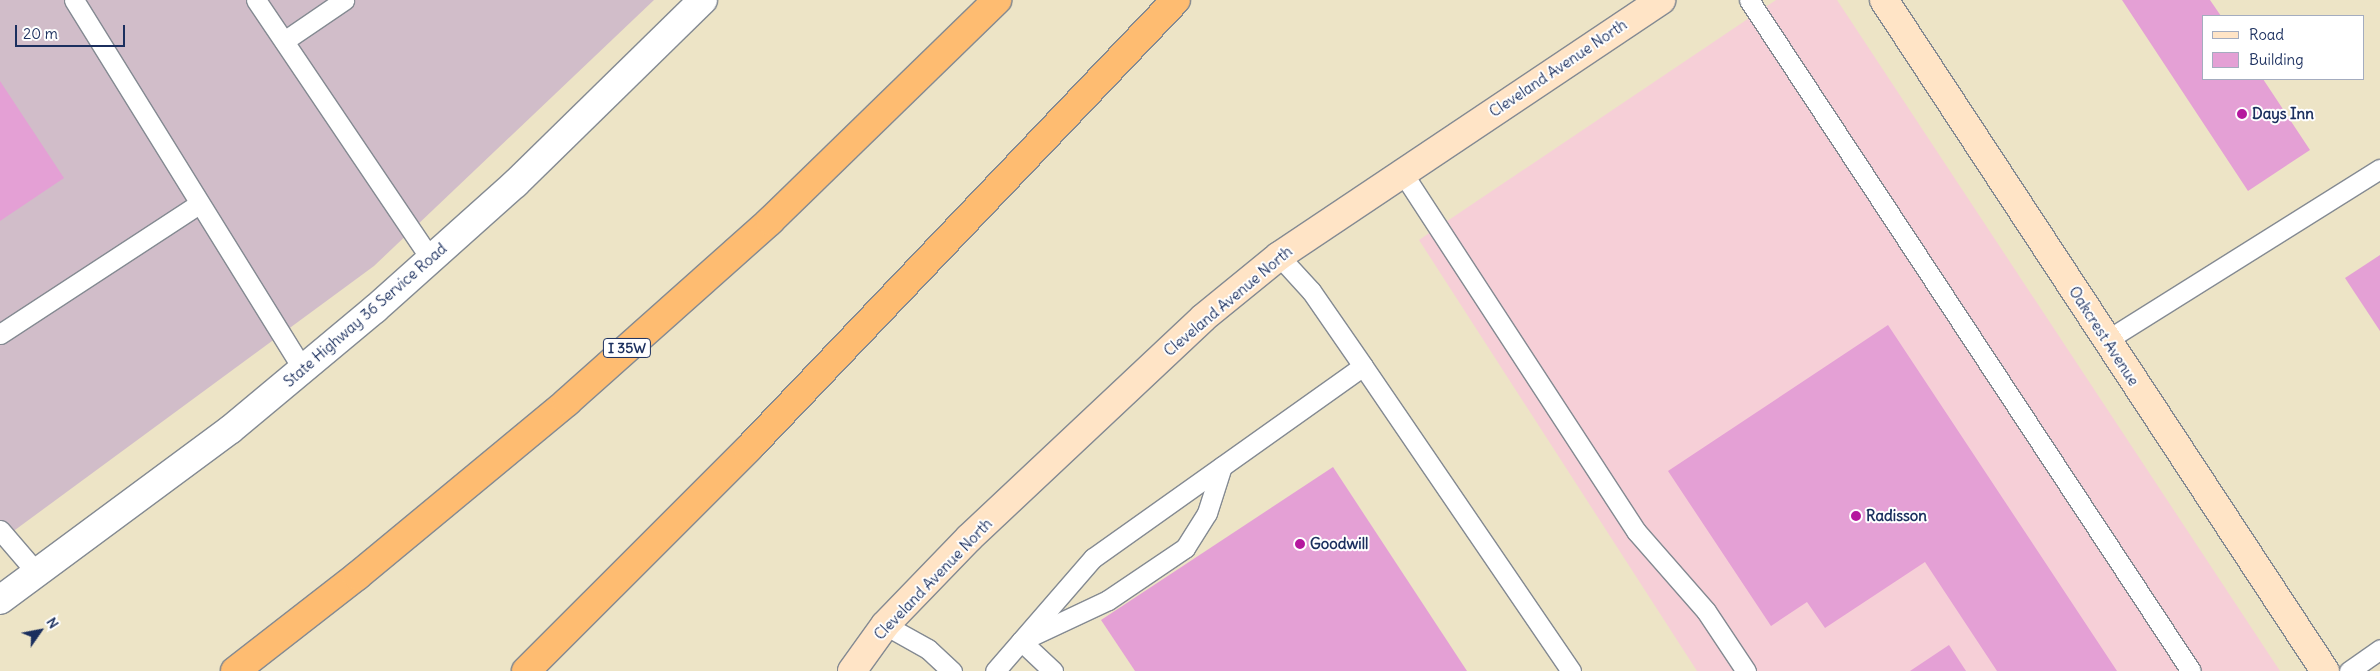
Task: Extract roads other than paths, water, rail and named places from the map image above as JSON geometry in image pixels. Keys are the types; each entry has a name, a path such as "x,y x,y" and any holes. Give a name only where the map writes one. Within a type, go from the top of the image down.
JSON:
{"highway":[{"name":"I 35W","path":"236,671 357,576 567,402 770,220 997,0"},
{"path":"526,671 748,449 1176,0"},
{"path":"549,671 748,449"}],"street":[{"name":"State Highway 36 Service Road","path":"0,600 231,429 302,370 431,259 522,177 704,0"},
{"name":"Cleveland Avenue North","path":"852,671 885,626 969,538 1203,318 1279,256 1661,0"},
{"name":"Oakcrest Avenue","path":"1884,0 2325,671"}],"lane":[{"path":"74,0 302,370"},
{"path":"256,0 431,259"},
{"path":"284,41 344,0"},
{"path":"1749,0 2191,671"},
{"path":"2107,340 2380,170"},
{"path":"1402,172 1636,532 1706,611 1746,671"},
{"path":"0,334 198,204"},
{"path":"1279,256 1311,291 1571,671"},
{"path":"995,671 1092,558 1362,366"},
{"path":"1021,641 1108,600 1185,548 1207,513 1222,466"},
{"path":"0,530 37,573"},
{"path":"885,626 928,649 952,671"},
{"path":"1021,641 1053,671"},
{"path":"2349,671 2380,650"}],"place":[{"name":"Days Inn","path":"2242,114"},
{"name":"Radisson","path":"1856,516"},
{"name":"Goodwill","path":"1300,544"}]}
